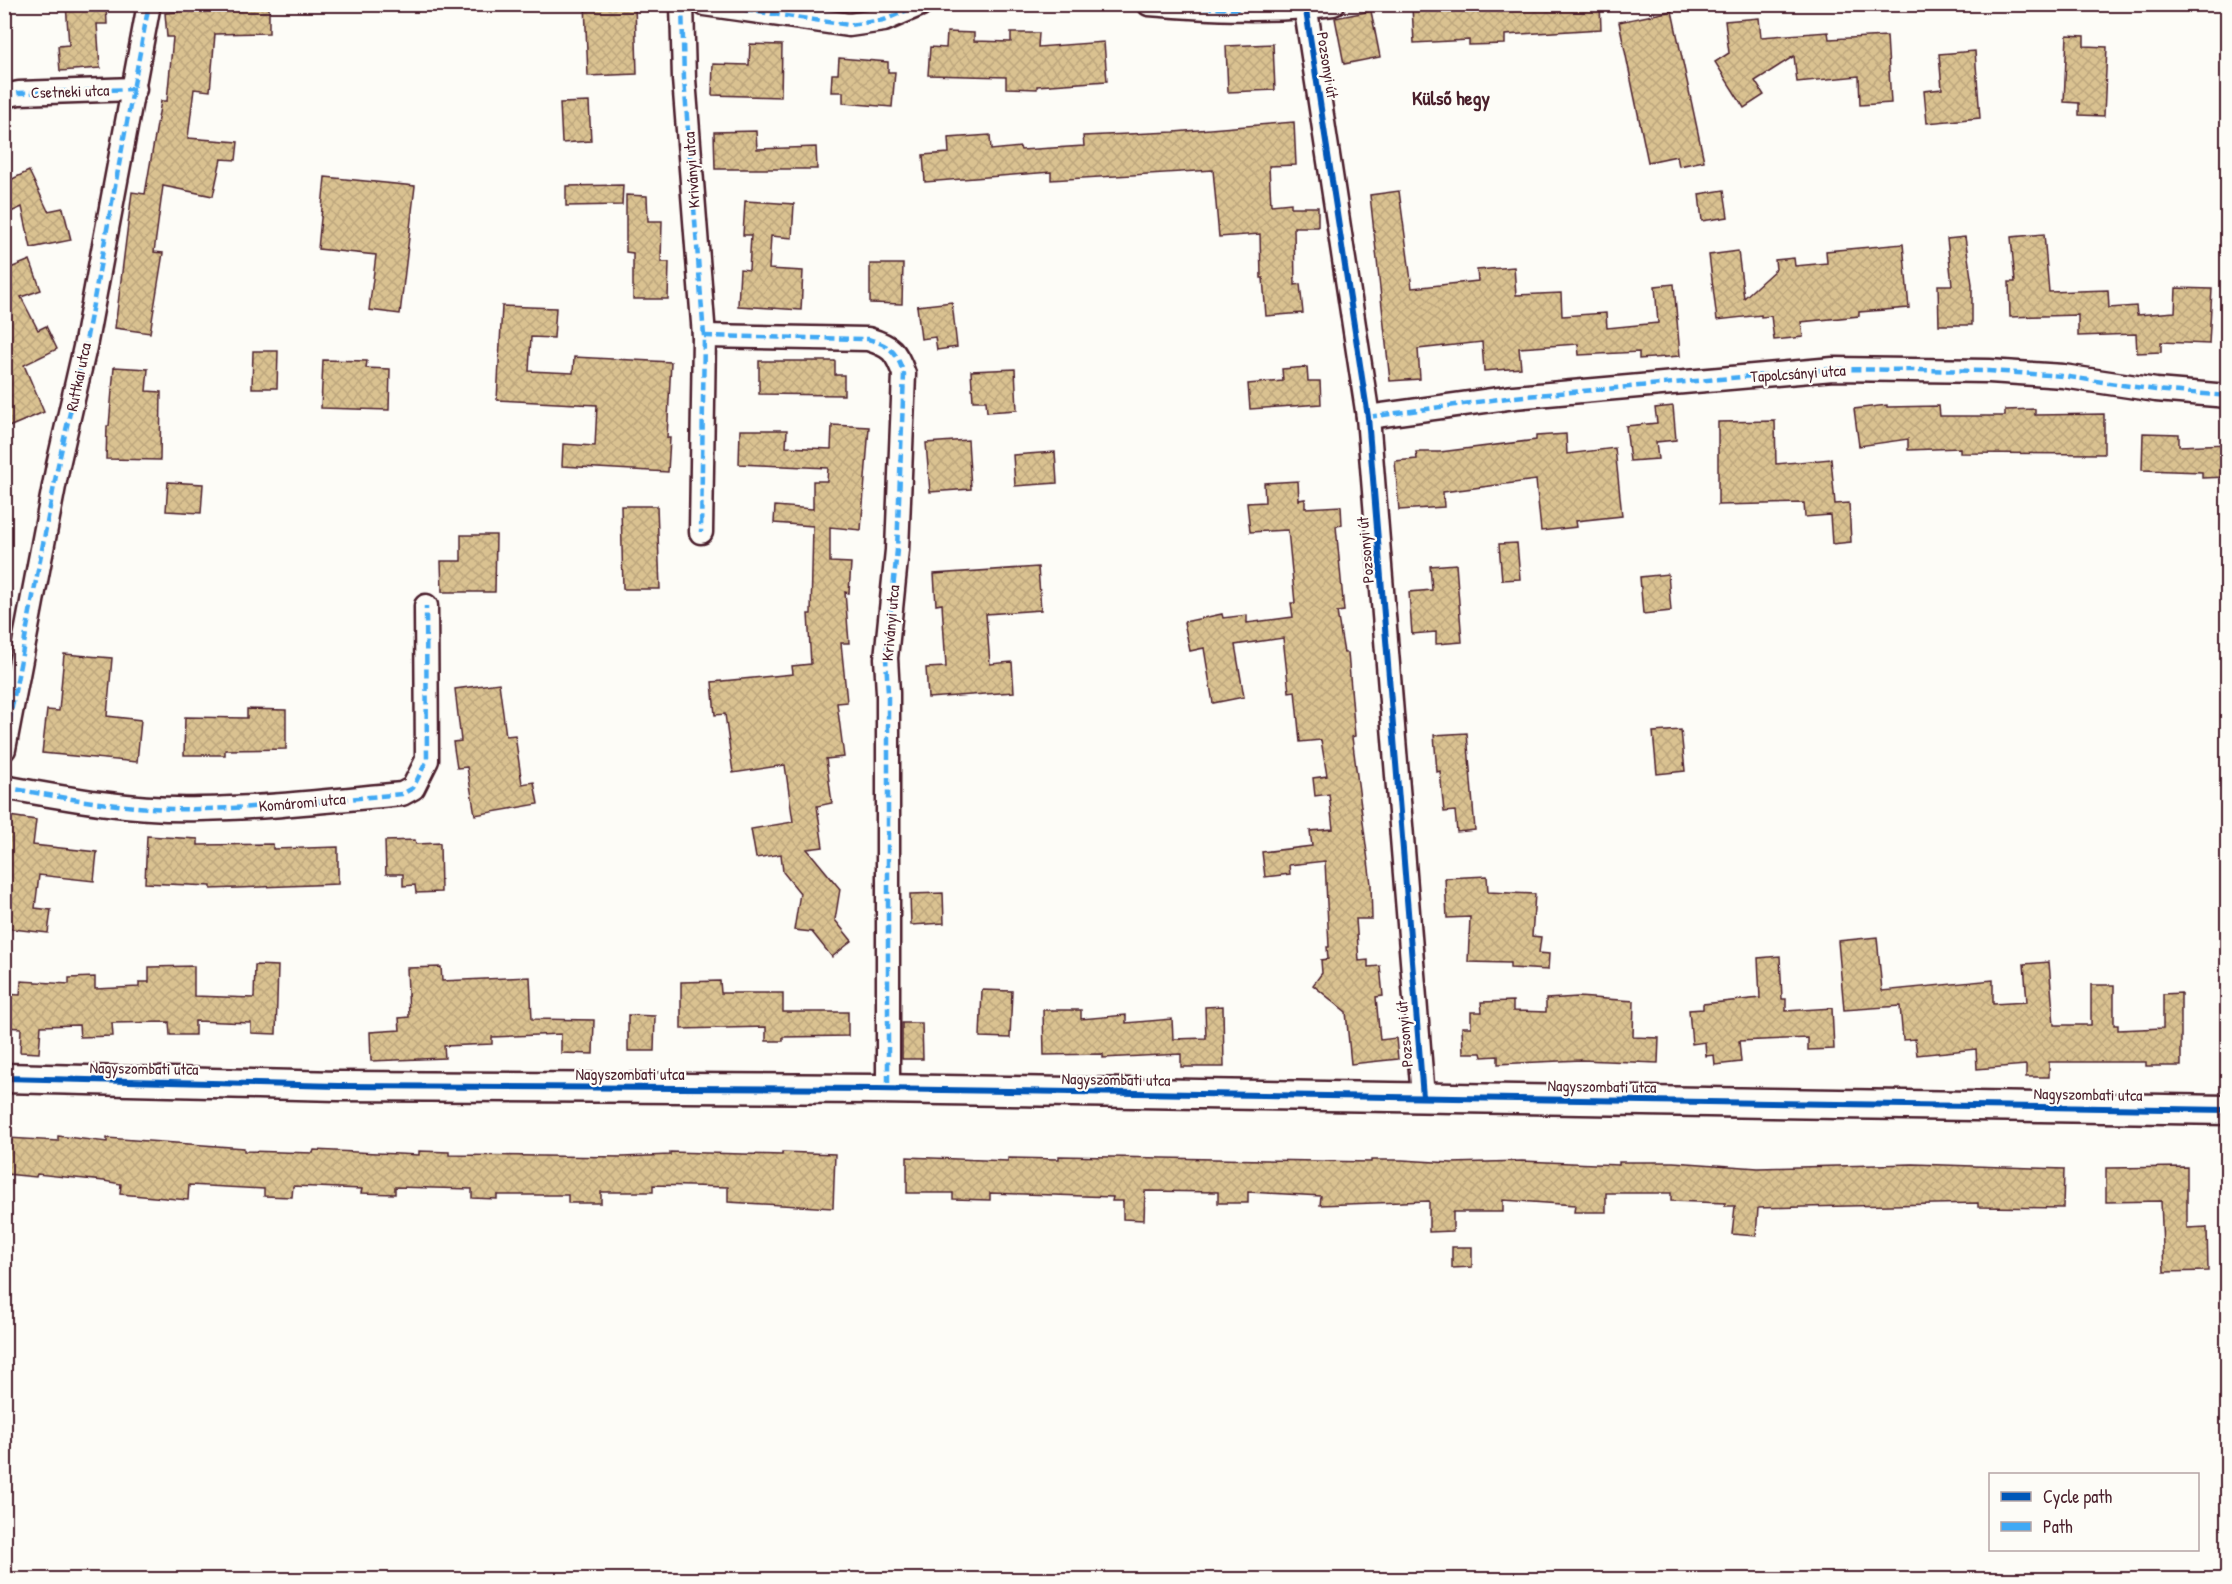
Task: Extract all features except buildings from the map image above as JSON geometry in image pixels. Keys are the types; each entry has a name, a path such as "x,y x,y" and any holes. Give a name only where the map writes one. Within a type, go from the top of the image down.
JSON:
{"street":[{"name":"Ruttkai utca","path":"4,749 135,89 149,4"},
{"name":"Kriványi utca","path":"682,4 684,80 704,336 701,532"},
{"path":"704,4 849,25 884,20 921,4"},
{"path":"1149,4 1194,8 1333,4"},
{"name":"Pozsonyi út","path":"1305,6 1368,417 1423,1097"},
{"name":"Csetneki utca","path":"4,96 19,93 135,89"},
{"name":"Kriványi utca","path":"704,336 868,339 886,345 898,357 904,374 897,550 886,658 888,693 888,1090"},
{"name":"Tapolcsányi utca","path":"1368,417 1526,396 1833,369 1989,371 2062,376 2156,390 2228,396"},
{"name":"Komáromi utca","path":"4,787 136,807 199,809 286,805 402,794 413,788 427,760 426,606"},
{"name":"Nagyszombati utca","path":"4,1078 338,1086 888,1090 2228,1110"}],"marked path":[{"path":"4,749 58,465 85,347 149,4"},
{"path":"682,4 684,79 704,336 701,532"},
{"path":"704,4 849,25 884,20 921,4"},
{"path":"1149,4 1241,9 1333,4"},
{"path":"4,96 19,93 135,89"},
{"path":"704,336 868,339 892,350 904,374 897,550 886,658 888,693 888,1090"},
{"path":"1368,417 1514,397 1833,369 1989,371 2063,376 2156,390 2228,396"},
{"path":"4,787 102,803 176,809 276,805 402,794 413,788 427,760 426,606"}],"cycle path":[{"path":"1305,4 1368,417 1423,1097"},
{"path":"4,1078 338,1086 877,1089 2228,1110"}],"district":[{"name":"Külső hegy","path":"1451,98"}]}
